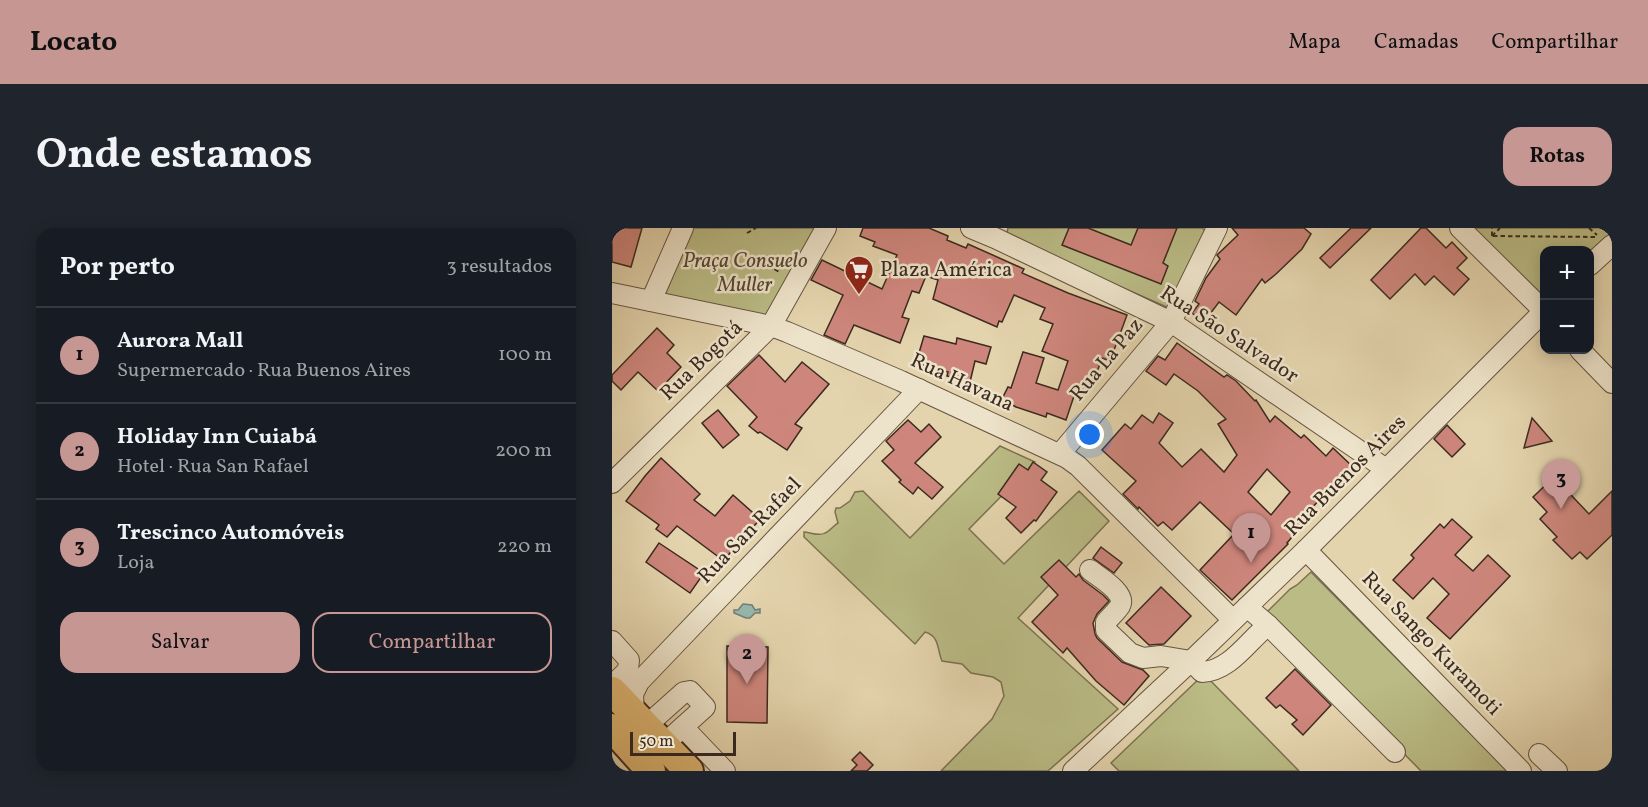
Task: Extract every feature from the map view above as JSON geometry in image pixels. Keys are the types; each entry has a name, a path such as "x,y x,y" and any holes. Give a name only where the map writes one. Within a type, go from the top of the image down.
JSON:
{"highway":[{"path":"612,691 690,771"},
{"path":"648,728 651,771"}],"street":[{"path":"651,301 683,228"},
{"name":"Rua Bogotá","path":"612,483 771,326 826,228"},
{"name":"Rua São Salvador","path":"971,228 999,233 1171,322 1386,469"},
{"path":"1460,228 1540,307"},
{"name":"Rua La Paz","path":"1059,454 1171,322 1215,229"},
{"name":"Rua Havana","path":"612,293 771,326 788,332 919,389 1059,454 1078,466 1240,614 1268,625 1395,752"},
{"name":"Rua Buenos Aires","path":"1073,771 1240,614 1540,315"},
{"path":"1584,354 1612,383"},
{"name":"Rua San Rafael","path":"648,728 633,694 639,681 919,389"},
{"name":"Rua Sango Kuramoti","path":"1305,550 1521,771"},
{"path":"1090,570 1117,591 1122,599 1121,605 1106,622 1107,630 1130,653 1143,658 1161,656 1191,661 1202,672 1210,672 1228,663 1268,625"},
{"path":"612,641 630,660 628,670 612,686"},
{"path":"648,728 725,771"},
{"path":"1539,754 1557,771"}],"path":[{"path":"747,233 756,228"},
{"path":"1492,228 1492,236"},
{"path":"1492,236 1500,228"},
{"path":"1589,228 1603,253"},
{"path":"1598,228 1603,253"},
{"path":"1492,236 1603,253"},
{"path":"755,258 796,281"}],"green space":[{"name":"Praça Consuelo Muller","path":"688,228 820,228 772,319 663,301 659,292"},
{"path":"1008,228 1202,228 1208,233 1169,308 1011,239 1007,233"},
{"path":"1470,228 1612,228 1612,237 1594,256 1594,246 1540,246 1540,296"},
{"path":"1000,446 1035,462 969,529 1004,564 1079,491 1109,521 1018,618 1118,709 1048,771 941,771 992,719 1004,696 1001,682 993,677 971,673 962,664 942,661 936,640 930,634 925,632 915,644 804,537 804,532 820,535 828,531 838,523 836,508 850,501 855,492 863,491 910,538"},
{"path":"1311,572 1508,771 1421,771 1266,613"},
{"path":"1204,674 1299,771 1119,771 1111,763"}],"shaded area":[{"path":"743,604 752,605 755,610 760,609 760,613 746,618 734,613 734,610 738,610"}],"building":[{"path":"612,228 642,228 631,267 612,262"},
{"path":"863,228 929,228 948,236 947,240 966,248 968,244 1024,269 1022,273 1127,315 1110,361 1102,358 1097,372 1093,370 1084,396 1075,393 1066,420 1047,413 1046,417 1016,407 1002,399 1008,387 1011,388 1023,352 1044,358 1036,383 1058,390 1068,361 1042,351 1053,324 1040,319 1045,308 1014,295 1002,322 999,321 997,327 933,299 938,280 926,276 919,293 912,291 902,317 909,319 900,343 854,325 845,344 824,335 843,295 811,280 822,260 882,289 897,255 873,246 875,242 860,236"},
{"path":"1069,228 1088,228 1131,245 1138,228 1177,228 1163,263 1168,266 1161,284 1062,245"},
{"path":"1232,228 1304,228 1311,234 1302,249 1276,274 1265,283 1262,279 1236,315 1219,302 1204,322 1192,313 1199,304 1195,301 1206,278 1220,259 1217,255 1238,235"},
{"path":"1351,228 1371,228 1330,268 1320,258"},
{"path":"1421,228 1426,228 1446,248 1452,242 1467,258 1457,268 1469,279 1454,295 1434,276 1425,285 1415,274 1390,299 1371,280"},
{"path":"657,328 674,345 667,353 681,367 658,391 638,372 621,390 612,381 612,375"},
{"path":"924,336 956,344 957,338 991,347 986,364 975,361 970,382 947,376 948,372 916,363"},
{"path":"1177,343 1224,377 1227,375 1236,381 1256,400 1270,422 1275,416 1301,438 1304,435 1326,456 1333,448 1352,466 1304,516 1307,519 1288,544 1232,600 1200,570 1234,534 1200,502 1172,530 1163,522 1158,526 1123,494 1136,481 1102,450 1125,424 1131,429 1142,415 1153,423 1159,413 1173,423 1159,443 1182,467 1201,449 1224,472 1237,455 1218,424 1226,419 1198,391 1174,374 1166,385 1146,371 1158,356 1165,360","holes":["1267,469 1290,492 1271,515 1248,492"]},
{"path":"759,355 785,382 802,362 829,384 795,424 802,428 787,450 749,426 757,417 727,386"},
{"path":"718,410 739,435 723,448 702,423"},
{"path":"1532,418 1552,441 1524,448"},
{"path":"908,420 921,432 929,424 941,437 915,463 943,487 932,499 918,487 913,494 899,482 901,480 882,461 894,450 886,441"},
{"path":"1447,425 1465,444 1452,457 1434,439"},
{"path":"661,458 700,494 694,500 715,516 733,495 760,519 743,539 741,538 724,561 677,526 667,537 656,529 659,525 626,501"},
{"path":"1033,462 1047,472 1041,480 1057,492 1036,521 1034,520 1021,533 1006,518 1016,507 998,494 1019,464 1028,470"},
{"path":"1554,477 1589,514 1612,491 1612,535 1587,559 1580,552 1572,559 1553,540 1557,537 1540,519 1547,512 1533,497"},
{"path":"1452,519 1472,537 1455,555 1473,571 1488,555 1510,576 1450,639 1427,618 1449,594 1433,578 1413,599 1393,580 1414,558 1411,555 1440,524 1444,528"},
{"path":"659,543 704,573 690,593 646,562"},
{"path":"1101,547 1122,563 1114,573 1093,558"},
{"path":"1059,560 1076,577 1079,574 1109,601 1097,614 1093,623 1097,638 1122,662 1143,670 1149,676 1124,705 1096,681 1067,648 1063,653 1032,622 1058,595 1041,577"},
{"path":"1161,587 1191,616 1164,644 1149,645 1126,623"},
{"path":"727,646 768,647 767,723 727,722"},
{"path":"1295,669 1331,705 1303,735 1292,724 1297,720 1280,705 1276,708 1266,698"},
{"path":"860,752 873,765 867,771 851,771 857,765 852,760"}],"place":[{"name":"Plaza América","path":"859,296"},
{"name":"Trescinco Automóveis","path":"1561,509"},
{"name":"Aurora Mall","path":"1251,563"},
{"name":"Holiday Inn Cuiabá","path":"747,684"}]}
